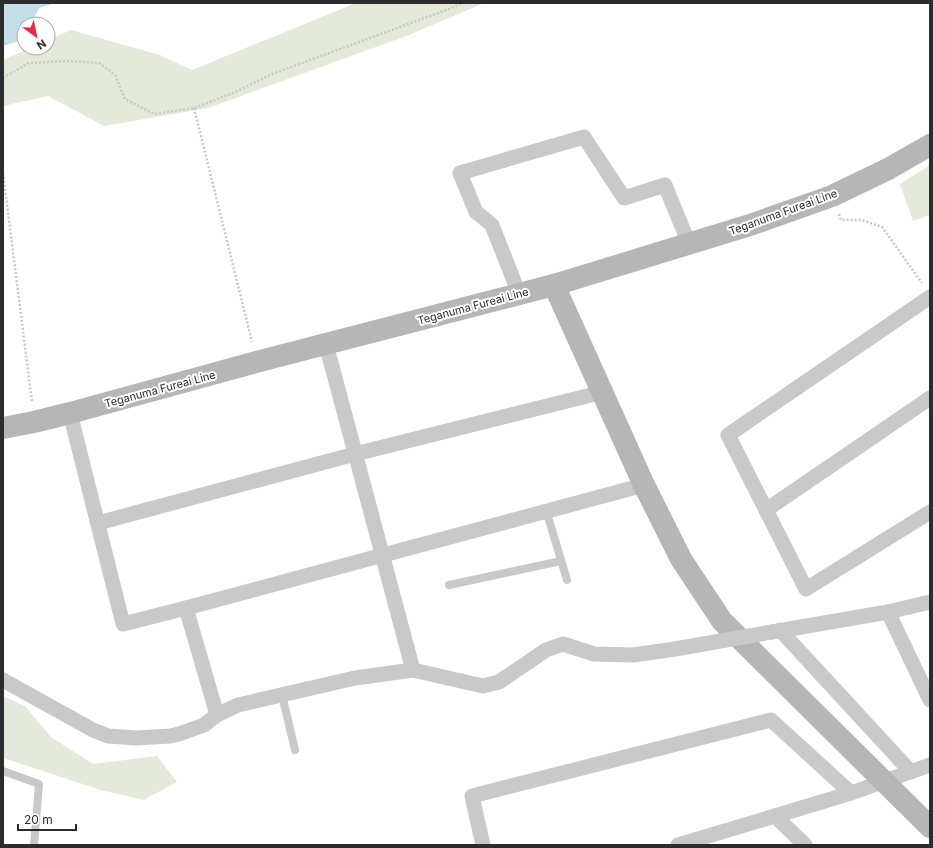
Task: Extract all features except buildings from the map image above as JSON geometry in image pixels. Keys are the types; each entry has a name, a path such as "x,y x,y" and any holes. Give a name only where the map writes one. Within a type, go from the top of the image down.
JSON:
{"street":[{"path":"519,294 492,225 476,212 460,173 584,137 624,198 665,185 689,244"},
{"name":"Teganuma Fureai Line","path":"3,428 70,413 256,362 554,285 689,244 750,225 832,196 888,169 930,145"},
{"path":"554,285 644,485 681,559 722,621 930,827"},
{"path":"926,291 728,435 806,590 930,512"},
{"path":"326,344 413,670"},
{"path":"98,523 355,454 602,392"},
{"path":"766,510 930,398"},
{"path":"70,413 123,624 644,485"},
{"path":"3,680 92,730 108,736 137,738 170,736 204,725 217,715 238,705 355,678 413,670 483,686 499,682 546,650 564,644 594,654 633,655 888,612 930,602"},
{"path":"186,608 217,715"},
{"path":"888,612 930,700"},
{"path":"776,631 911,772"},
{"path":"483,845 472,796 771,720 851,792"},
{"path":"680,845 885,782 930,765"},
{"path":"775,816 805,845"}],"lane":[{"path":"546,510 567,580"},
{"path":"449,585 561,561"},
{"path":"282,695 295,750"},
{"path":"3,771 39,784 34,845"}],"path":[{"path":"3,78 29,63 68,61 99,63 115,75 125,99 154,114 194,108 233,93 272,74 462,3"},
{"path":"194,108 256,362"},
{"path":"3,173 34,422"},
{"path":"837,210 841,220 862,220 882,227 926,291"}],"green space":[{"path":"356,3 484,3 409,35 208,108 104,126 48,96 3,106 3,60 16,54 16,56 56,56 56,37 71,30 160,55 192,70"},
{"path":"930,165 930,215 913,221 900,184"},
{"path":"3,696 25,706 51,737 93,764 157,756 177,782 143,800 101,790 3,758"}],"water":[{"path":"3,3 55,3 39,8 35,16 16,16 16,42 3,46"}]}
